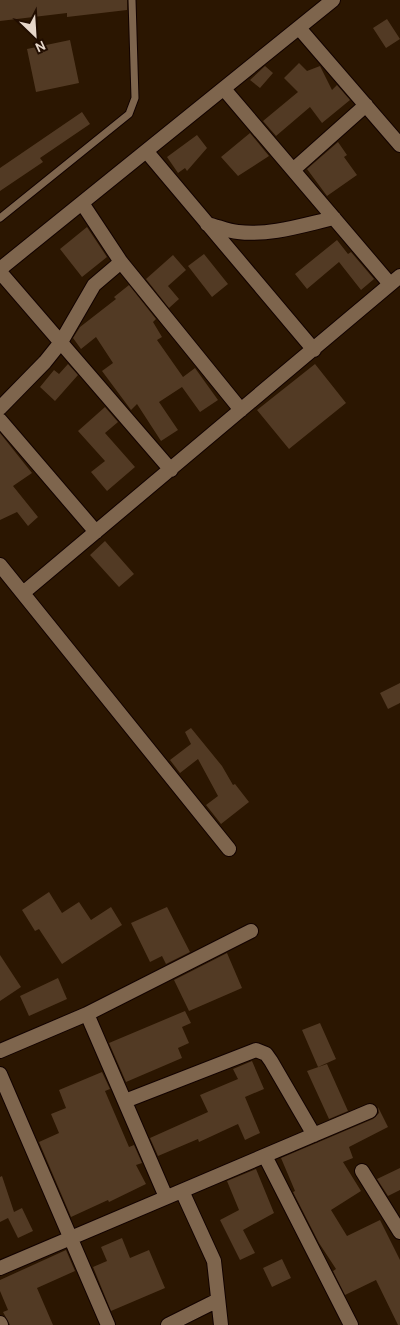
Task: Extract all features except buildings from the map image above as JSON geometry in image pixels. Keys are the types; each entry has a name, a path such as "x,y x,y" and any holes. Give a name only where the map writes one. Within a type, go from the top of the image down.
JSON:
{"street":[{"path":"171,470 0,270 333,0"},
{"path":"299,28 400,145"},
{"path":"22,593 171,470 395,280 334,218 224,90"},
{"path":"293,170 366,105"},
{"path":"147,152 314,350"},
{"path":"82,203 121,262 241,410"},
{"path":"207,224 236,232 256,233 334,218"},
{"path":"0,408 34,374 60,342 88,293 121,262"},
{"path":"0,420 96,532"},
{"path":"0,566 229,849"},
{"path":"0,1052 87,1014 251,931"},
{"path":"87,1014 166,1198"},
{"path":"125,1101 256,1050 262,1051 271,1061 314,1135"},
{"path":"0,1074 108,1325"},
{"path":"0,1268 370,1111"},
{"path":"265,1156 350,1325"},
{"path":"362,1171 400,1232"},
{"path":"182,1191 214,1261 221,1325"},
{"path":"168,1325 218,1300"}],"lane":[{"path":"0,218 129,114 135,98 132,0"}]}
